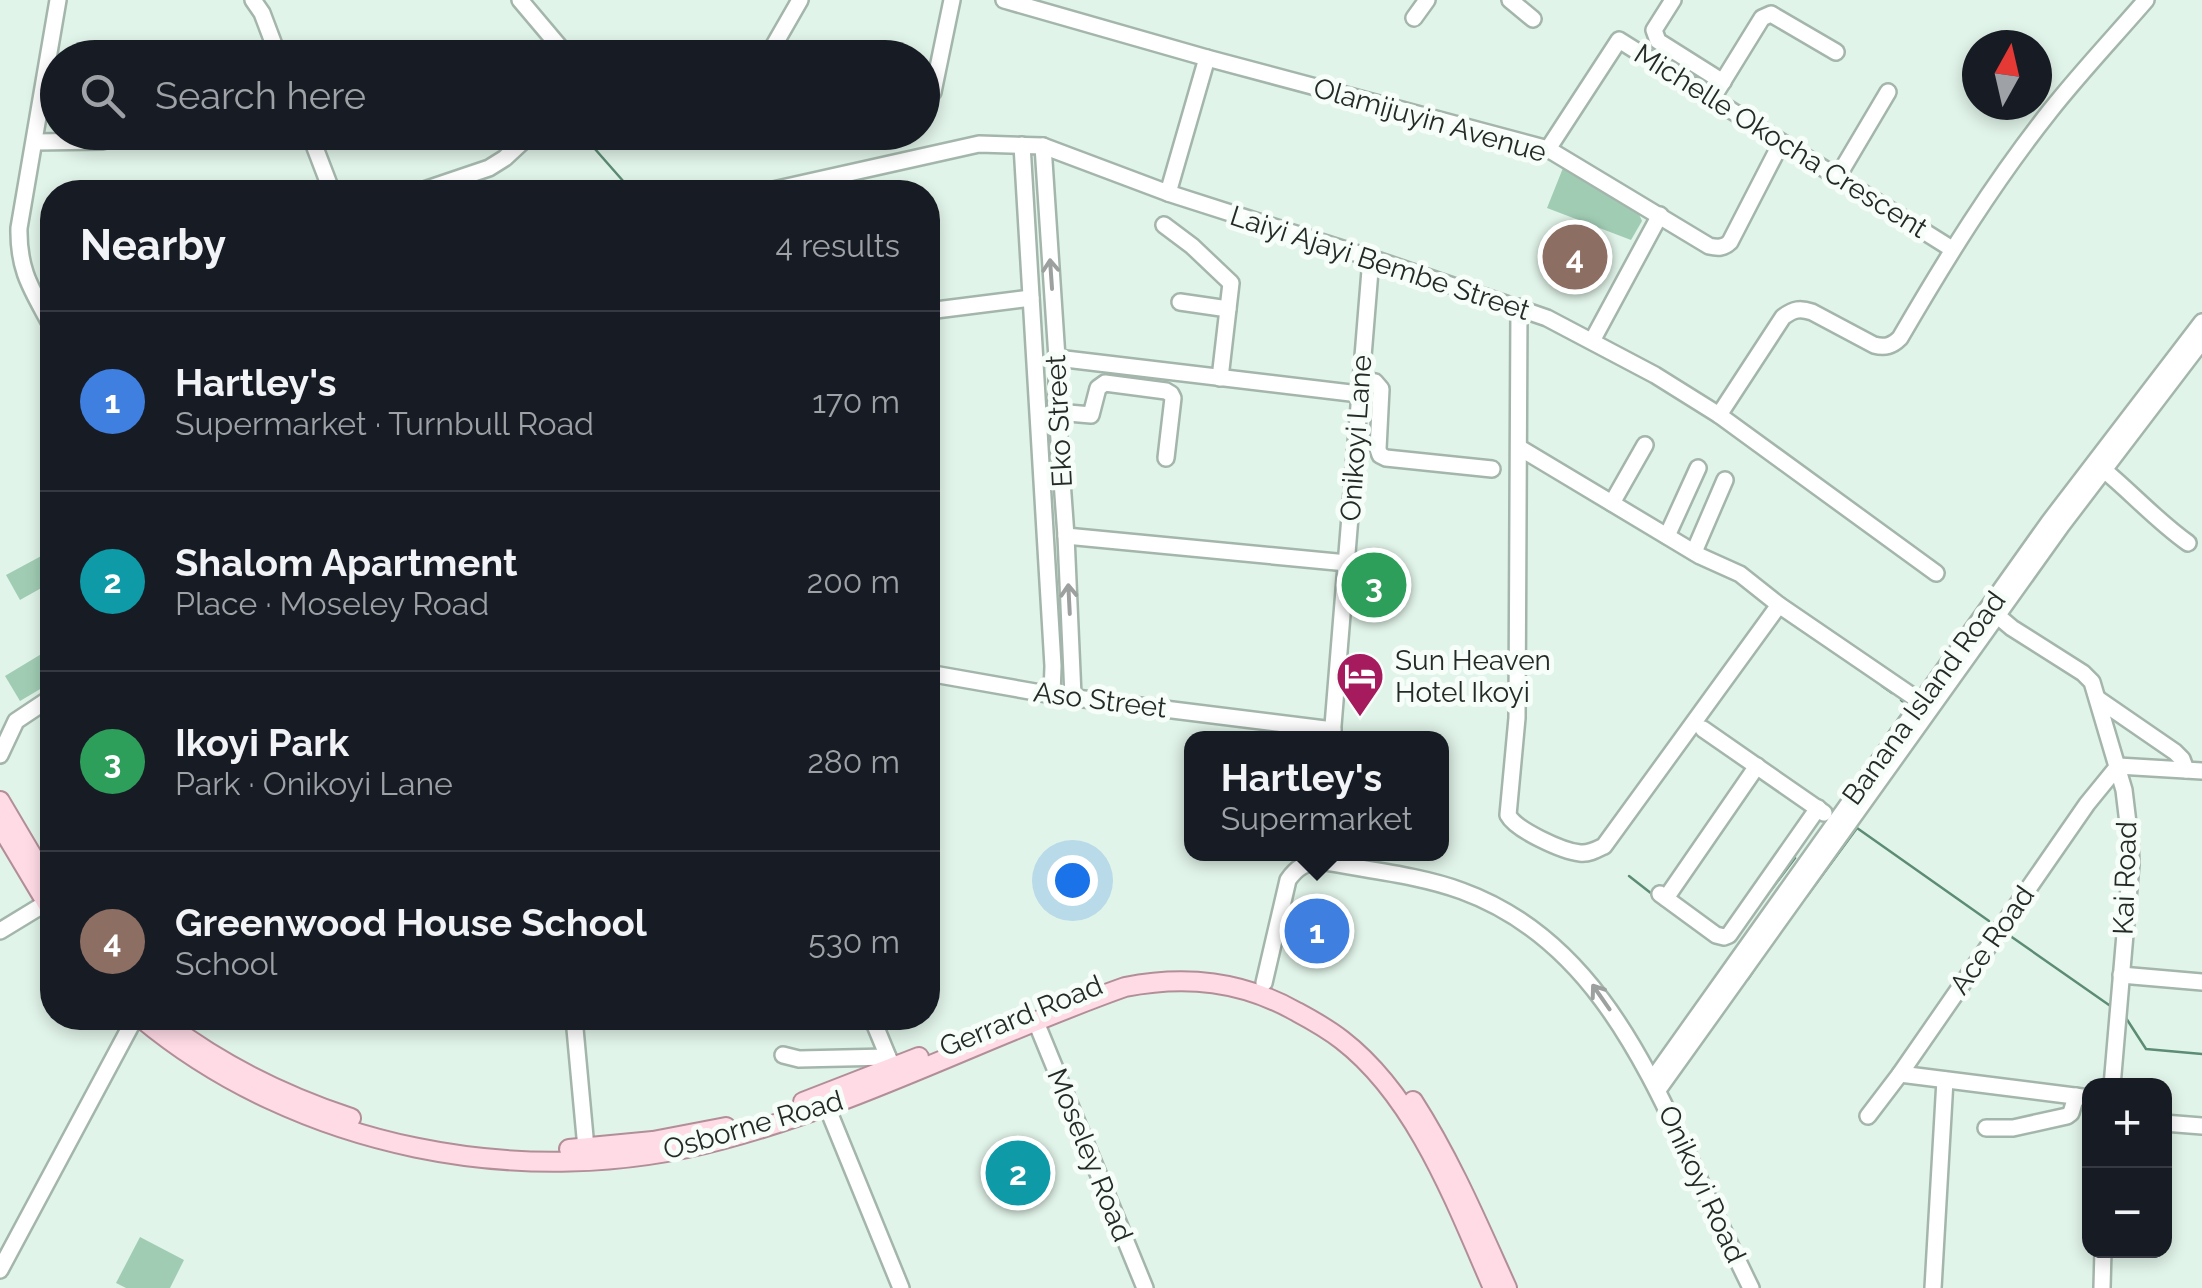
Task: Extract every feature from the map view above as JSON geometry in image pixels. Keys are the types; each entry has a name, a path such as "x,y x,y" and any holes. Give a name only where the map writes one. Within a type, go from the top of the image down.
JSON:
{"main road":[{"path":"0,801 40,881"},
{"path":"0,825 40,886"},
{"name":"Gerrard Road","path":"177,1030 266,1084 386,1129 452,1142 554,1150 652,1141 718,1129 800,1104 890,1062 1134,974 1198,969 1229,974 1260,988"},
{"name":"Osborne Road","path":"155,1030 215,1071 295,1110 381,1139 463,1155 554,1161 631,1157 720,1140 827,1107 1126,986 1177,980 1260,988"},
{"path":"1260,988 1344,1041 1402,1106 1426,1144 1494,1288"},
{"path":"1260,988 1317,1010 1352,1035 1411,1098 1458,1180 1507,1288"}],"street":[{"path":"55,40 58,0"},
{"path":"253,0 272,40"},
{"path":"520,0 554,40"},
{"path":"778,40 800,0"},
{"path":"940,58 952,0"},
{"name":"Olamijuyin Avenue","path":"1004,0 1548,150 1709,246 1726,246 1730,242 1781,143"},
{"path":"1414,18 1428,0"},
{"path":"1510,0 1533,19"},
{"path":"1673,0 1654,36 1723,82"},
{"path":"1719,415 1783,316 1791,310 1802,308 1812,312 1874,346 1894,344 2010,165 2050,111 2146,0"},
{"path":"1712,99 1767,14 1836,52"},
{"name":"Michelle Okocha Crescent","path":"1548,150 1618,40 1952,249"},
{"path":"1168,194 1207,58"},
{"path":"1837,178 1888,92"},
{"path":"40,120 19,228 24,276 40,306"},
{"path":"34,142 40,142"},
{"name":"Laiyi Ajayi Bembe Street","path":"818,180 978,144 1043,146 1168,194 1519,307 1592,341 1719,415 1936,573"},
{"name":"Eko Street","path":"1022,144 1052,694"},
{"name":"Eko Street","path":"1043,146 1073,696"},
{"path":"315,150 327,180"},
{"path":"454,180 490,168 514,150"},
{"path":"1592,341 1660,216"},
{"path":"1164,225 1229,280 1220,378"},
{"name":"Onikoyi Lane","path":"1333,731 1371,258"},
{"path":"940,309 1031,298"},
{"path":"1180,302 1228,309"},
{"path":"1519,307 1516,718 1508,815 1512,824 1566,850 1586,854 1604,846 1780,605"},
{"name":"Banana Island Road","path":"1655,1085 1993,612 2048,522 2202,322"},
{"name":"Banana Island Road","path":"1655,1085 1921,702 2202,342"},
{"path":"1056,358 1220,378 1359,387 1376,382 1382,388 1380,455 1492,470"},
{"path":"1057,412 1091,415 1098,388 1105,383 1166,391 1172,398 1166,458"},
{"path":"1612,503 1645,445"},
{"path":"1520,448 1694,552 1740,574 1921,702"},
{"path":"1667,536 1698,468"},
{"path":"2104,470 2160,523 2188,543"},
{"path":"1694,552 1725,480"},
{"path":"1066,536 1348,564"},
{"name":"Kai Road","path":"1993,612 2092,682 2118,766 2129,814 2130,840 2113,1078"},
{"name":"Aso Street","path":"940,676 1312,731"},
{"path":"2098,699 2175,752 2194,771"},
{"path":"0,755 16,720 40,705"},
{"path":"1703,729 1835,822"},
{"path":"1757,766 1663,896 1716,934 1729,936 1818,808"},
{"path":"2118,766 2194,771"},
{"name":"Ace Road","path":"1868,1116 2118,766"},
{"path":"1260,988 1288,880 1294,870 1311,861"},
{"name":"Onikoyi Road","path":"1338,861 1462,891 1524,923 1588,980 1626,1033 1655,1085 1752,1288"},
{"path":"0,932 40,907"},
{"path":"2121,976 2202,982"},
{"name":"Moseley Road","path":"1036,1022 1145,1288"},
{"path":"0,1270 5,1249 131,1030"},
{"path":"575,1030 586,1148"},
{"path":"783,1055 799,1060 890,1062 877,1030"},
{"path":"1900,1074 2082,1097"},
{"path":"1933,1288 1945,1080"},
{"path":"1986,1128 2013,1128 2067,1116 2082,1098"},
{"path":"827,1107 901,1288"},
{"path":"2172,1124 2202,1126"},
{"path":"2102,1288 2104,1258"}],"green space":[{"path":"1563,168 1638,212 1642,221 1631,240 1547,208"},
{"path":"40,557 40,589 20,600 6,575"},
{"path":"40,655 40,689 20,701 5,676"},
{"path":"140,1237 184,1260 170,1288 126,1288 116,1283"}],"waterway":[{"path":"596,150 622,180"},
{"path":"1882,686 1892,693"},
{"path":"1888,733 1908,706 1901,700"},
{"path":"1807,896 1857,828 1989,921"},
{"path":"1756,910 1795,858"},
{"path":"1629,876 1652,894"},
{"path":"2006,933 2109,1005"},
{"path":"1748,979 1764,955"},
{"path":"2126,1018 2146,1049 2202,1054"}],"place":[{"name":"Greenwood House School","path":"1575,257"},
{"name":"Ikoyi Park","path":"1374,585"},
{"name":"Sun Heaven Hotel Ikoyi","path":"1360,718"},
{"name":"Hartley's","path":"1317,931"},
{"name":"Shalom Apartment","path":"1018,1173"}]}
